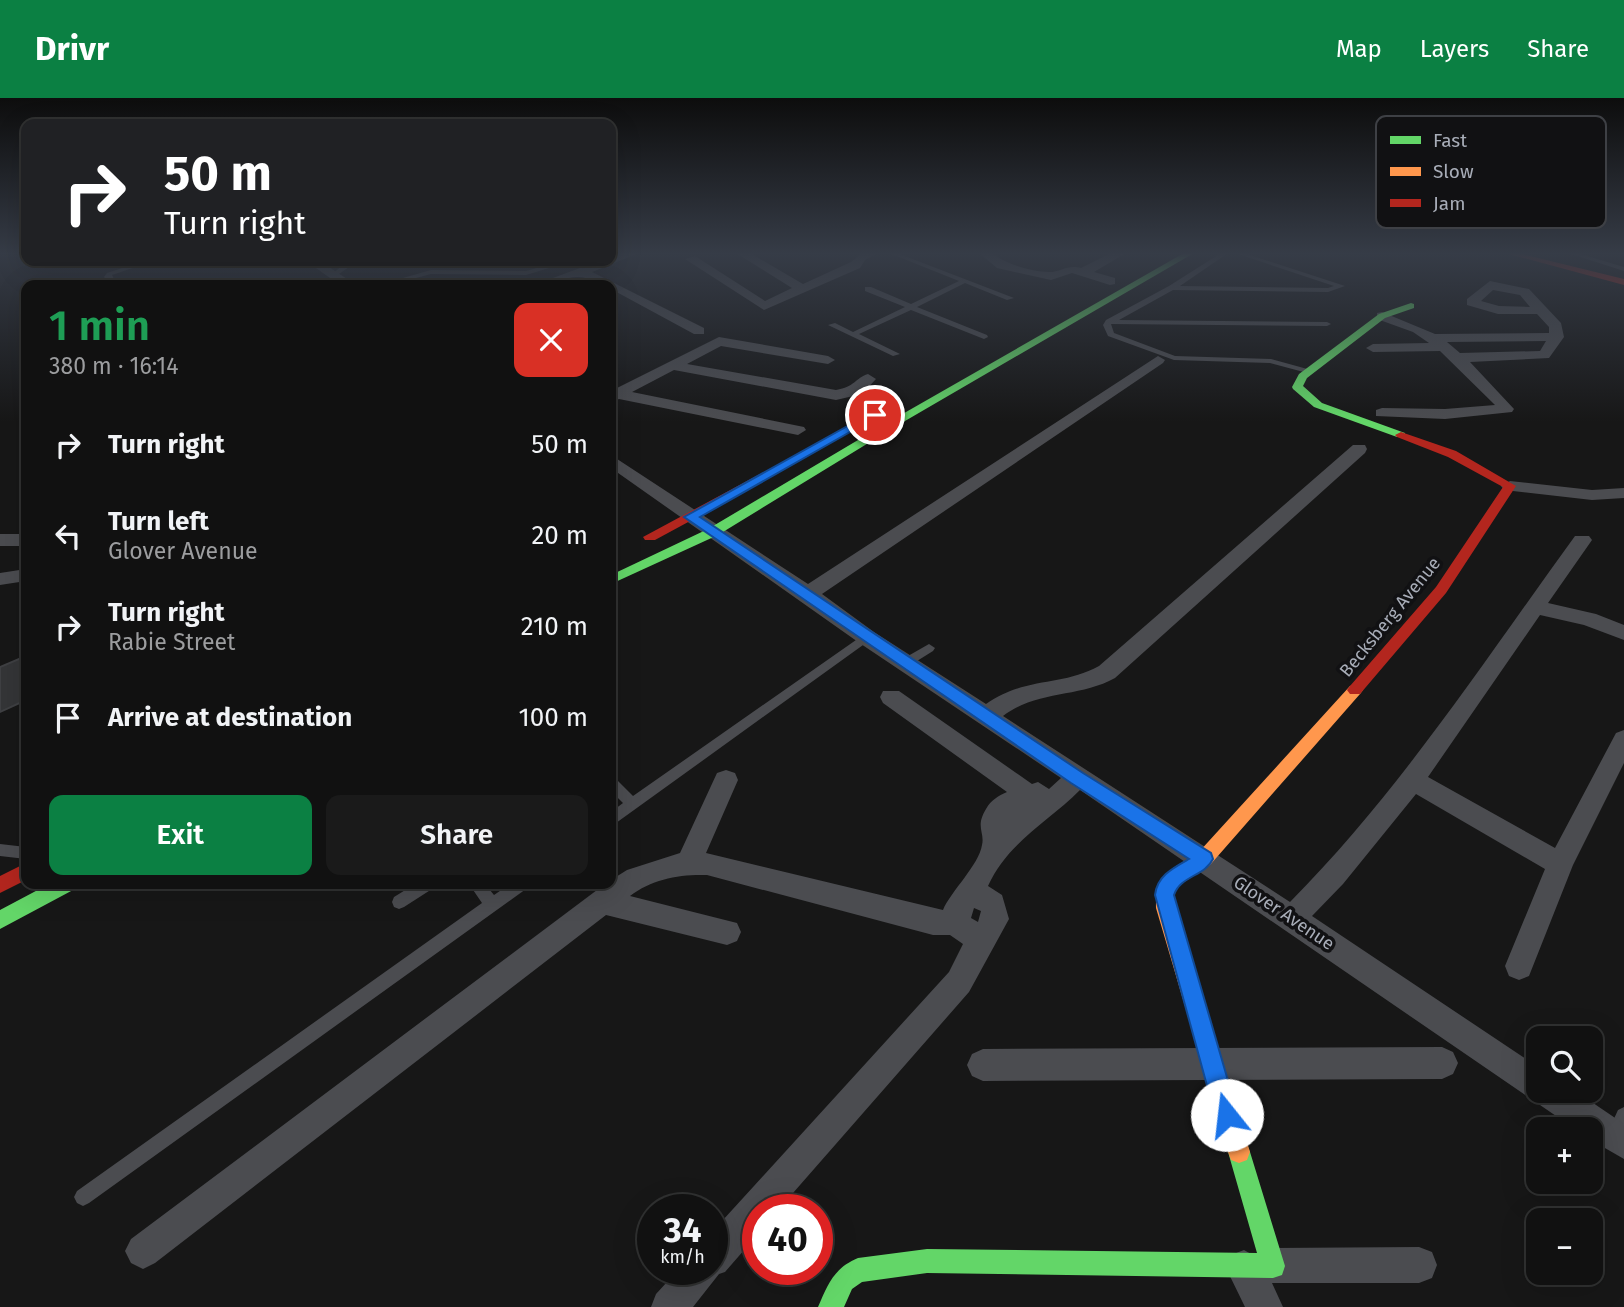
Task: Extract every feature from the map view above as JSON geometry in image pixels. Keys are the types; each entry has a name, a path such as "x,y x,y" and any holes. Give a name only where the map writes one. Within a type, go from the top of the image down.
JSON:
{"main road":[{"path":"870,418 1004,345 1063,309"},
{"path":"616,578 713,532 901,419 1092,309"},
{"path":"1401,309 1382,316 1298,380 1297,387 1318,405 1452,454 1510,486"},
{"path":"634,545 775,470"},
{"name":"Becksberg Avenue","path":"1258,1267 1212,1065 1164,895 1165,888 1174,878 1204,859 1323,728 1441,590 1510,486"},
{"path":"0,885 21,874"},
{"path":"0,920 56,889"},
{"path":"831,1307 843,1280 858,1270 927,1261 1258,1267"}],"street":[{"path":"659,309 699,331"},
{"path":"1496,309 1533,311"},
{"path":"1454,358 1544,355 1557,337 1556,326 1540,309"},
{"path":"1382,316 1419,330 1496,396 1506,409 1445,414 1382,413"},
{"path":"1373,348 1557,337"},
{"path":"616,395 711,343 750,340 828,360"},
{"path":"808,594 1158,360"},
{"path":"670,365 836,395 856,391 867,379"},
{"path":"616,396 799,430"},
{"path":"986,716 1020,694 1038,689 1072,687 1091,682 1107,672 1359,449"},
{"name":"Glover Avenue","path":"616,464 713,532 808,594 866,637 1204,859 1526,1077"},
{"path":"1510,486 1592,495 1624,493"},
{"path":"0,540 21,540"},
{"path":"1292,918 1317,894 1411,780 1582,540"},
{"path":"0,579 21,576"},
{"path":"1534,607 1589,619 1624,633"},
{"path":"891,697 1028,794"},
{"path":"1519,966 1560,864 1624,739"},
{"path":"996,846 990,829 991,820 1009,801 1044,790 1071,774"},
{"path":"971,928 955,910 957,904 969,897 996,846 1036,811 1056,799 1071,774"},
{"path":"689,862 726,780"},
{"path":"1411,780 1560,864"},
{"path":"143,1251 627,883 653,870 689,862 708,864 933,922 992,929 997,915 987,900 969,897"},
{"path":"603,902 727,932"},
{"path":"728,1240 959,982 971,928"},
{"path":"983,1065 1442,1063"},
{"path":"1569,1103 1621,1132"},
{"path":"1265,1307 1258,1267 1419,1265"},
{"path":"669,1307 689,1285"}],"lane":[{"path":"852,335 906,309"},
{"path":"917,309 984,338"},
{"path":"1131,309 1109,321 1107,326 1111,334 1174,358 1271,362 1308,372"},
{"path":"1109,321 1327,324"},
{"path":"832,326 896,354"},
{"path":"616,815 866,637"},
{"path":"905,663 929,648"},
{"path":"616,788 632,804"},
{"path":"0,850 21,852"},
{"path":"399,902 419,889"},
{"path":"480,889 492,904"},
{"path":"83,1197 514,889"}],"building":[{"path":"21,658 21,702 0,712 0,667"}],"traffic: fast":[{"path":"616,578 713,532 889,426 1092,309"},
{"path":"1401,309 1382,316 1303,376 1297,387 1318,405 1401,435"},
{"path":"0,920 57,889"},
{"path":"831,1307 843,1280 858,1270 927,1261 1273,1266 1239,1152"}],"traffic: slow":[{"path":"1239,1152 1166,908 1165,888 1174,878 1204,859 1355,690"}],"traffic: jam":[{"path":"1355,690 1441,590 1510,486 1452,454 1401,435"},
{"path":"650,537 760,478"},
{"path":"0,885 21,874"}],"route":[{"path":"875,415 691,517 1077,778 1204,859 1174,878 1165,888 1164,895 1227,1115"}]}
